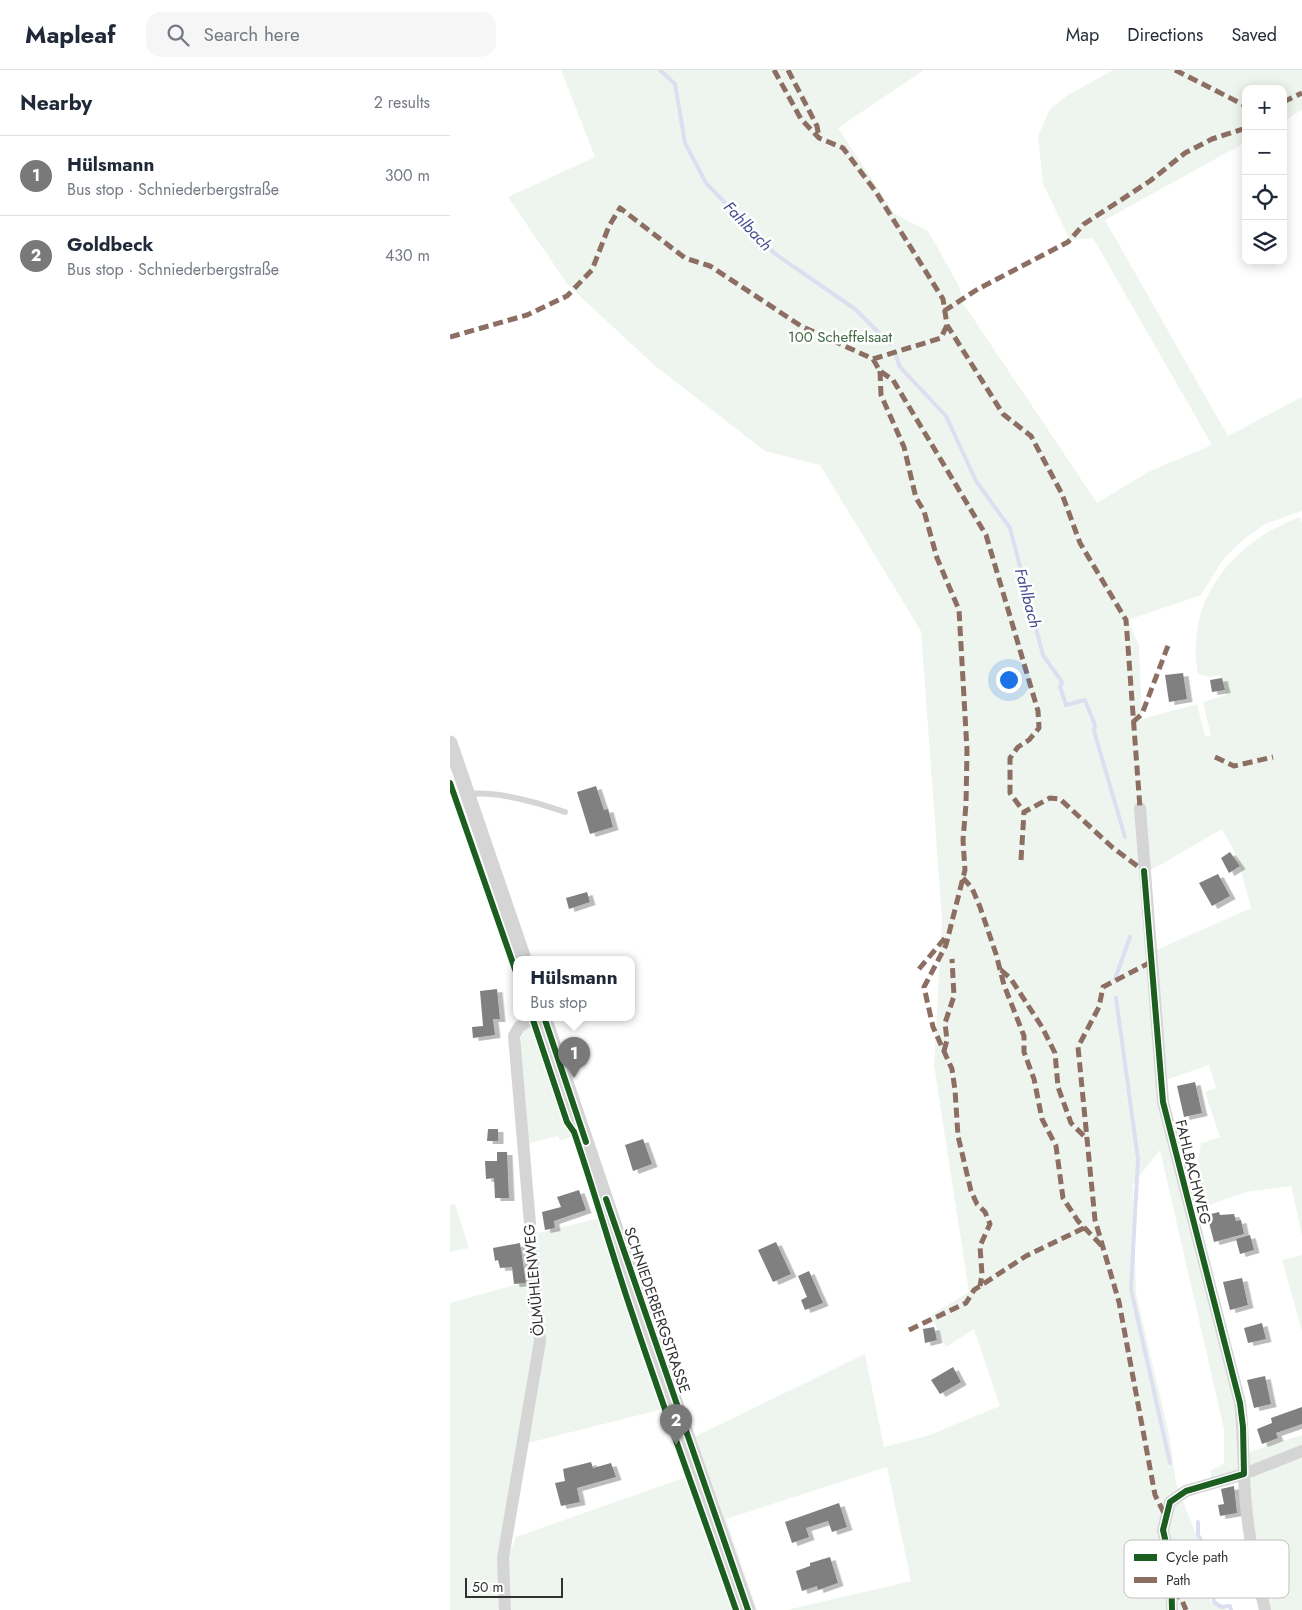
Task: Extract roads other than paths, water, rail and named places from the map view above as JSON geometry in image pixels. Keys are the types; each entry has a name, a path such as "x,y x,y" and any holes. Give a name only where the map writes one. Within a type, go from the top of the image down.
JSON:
{"street":[{"path":"450,743 523,956"},
{"name":"FAHLBACHWEG","path":"1140,808 1163,1102 1240,1403 1243,1428 1244,1474 1252,1540"},
{"name":"ÖLMÜHLENWEG","path":"505,1610 503,1558 540,1340 514,1036 519,1027 527,1021"},
{"name":"SCHNIEDERBERGSTRASSE","path":"545,1021 652,1336 748,1610"},
{"path":"1166,1540 1163,1530 1170,1502 1186,1490 1244,1474 1302,1452"}],"lane":[{"path":"467,794 480,793 518,799 565,812"}],"waterway":[{"name":"Fahlbach","path":"660,70 675,84 685,143 706,183 774,253 855,309 890,344"},
{"name":"Fahlbach","path":"896,356 900,367 946,416 976,481 1010,528 1043,655 1062,682 1060,687 1066,705 1085,700 1095,725 1094,731 1125,837"},
{"name":"Fahlbach","path":"1115,979 1130,937"},
{"path":"1116,998 1138,1159 1131,1289 1170,1463"},
{"name":"Fahlbach","path":"1198,1522 1198,1535 1201,1540"},
{"name":"Fahlbach","path":"1213,1598 1214,1602 1221,1607 1230,1606 1231,1610"}],"place":[{"name":"Hülsmann","path":"574,1078"},
{"name":"Goldbeck","path":"676,1445"}],"park label":[{"name":"100 Scheffelsaat","path":"840,337"}]}
